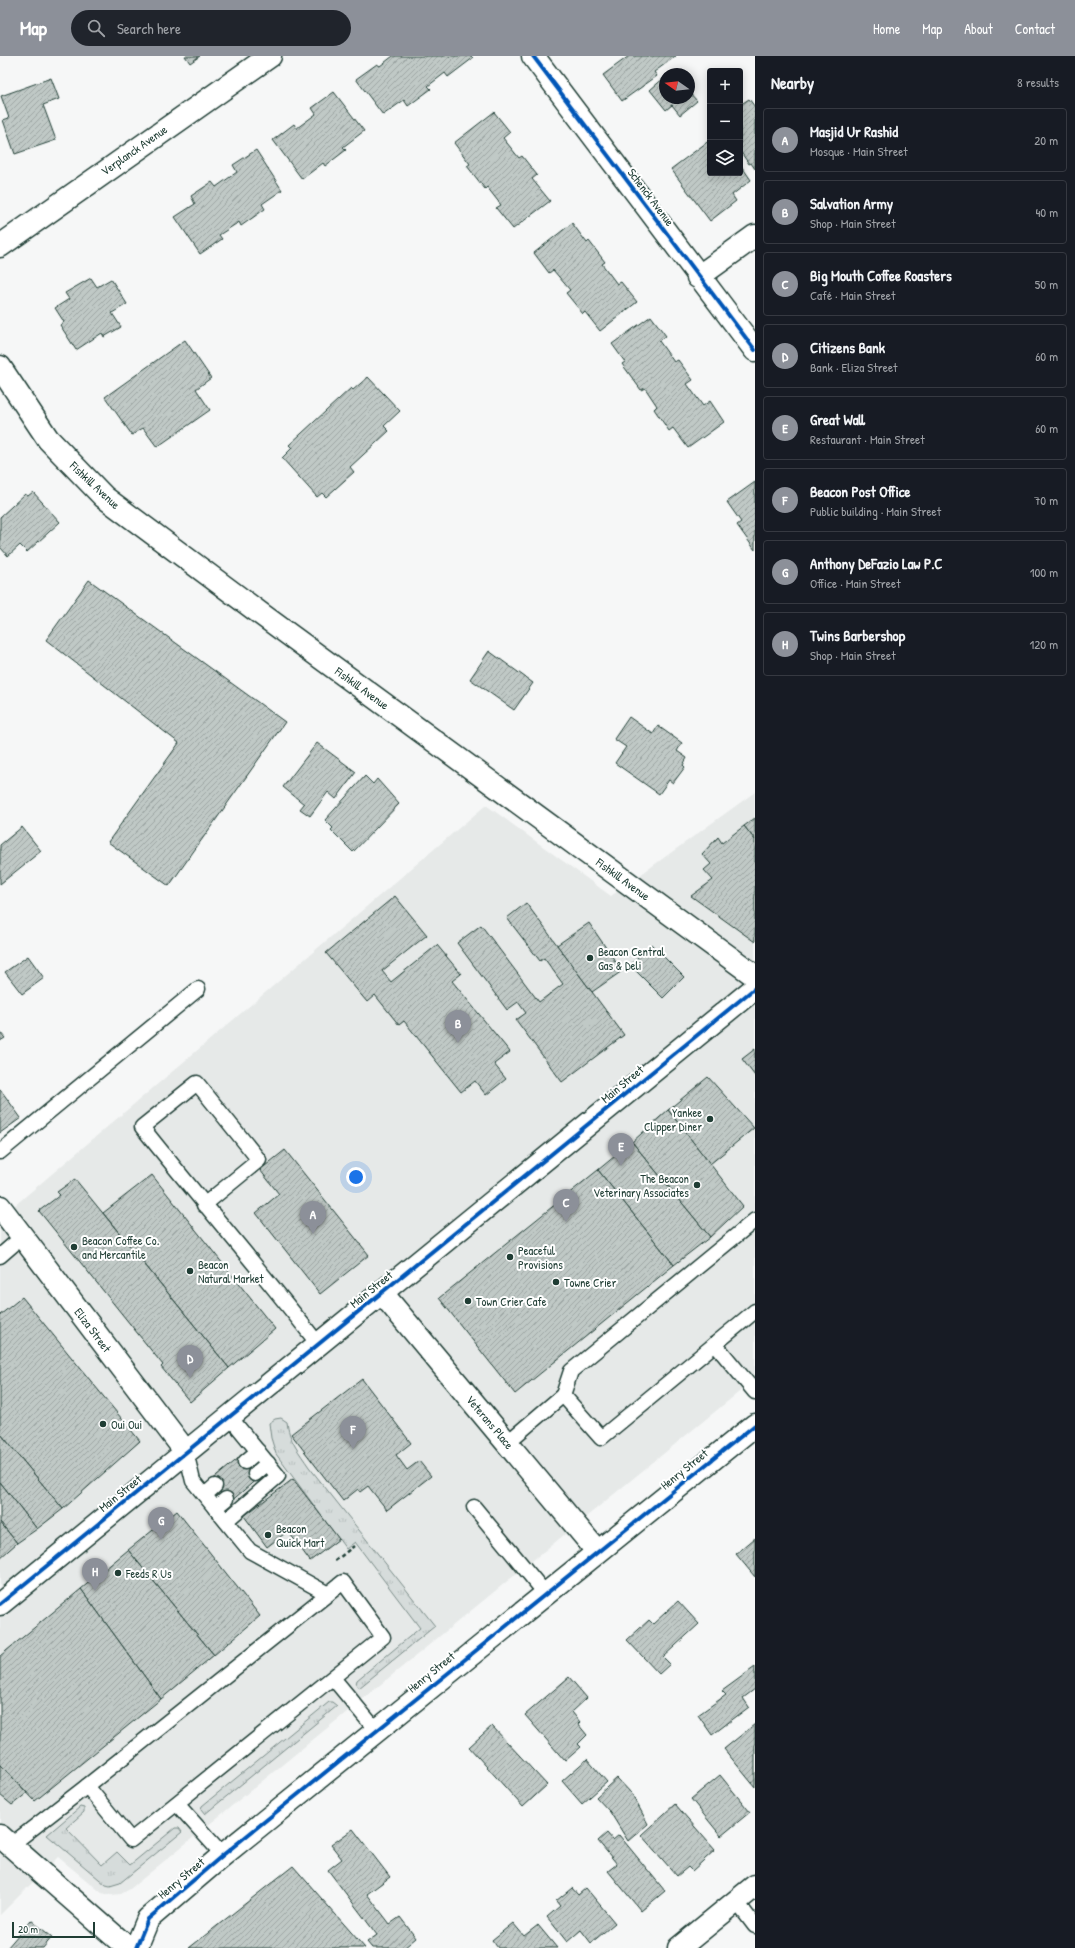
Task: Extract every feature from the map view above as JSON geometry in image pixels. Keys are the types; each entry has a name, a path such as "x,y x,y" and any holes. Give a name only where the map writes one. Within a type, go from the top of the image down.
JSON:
{"street":[{"name":"Verplanck Avenue","path":"0,246 270,56"},
{"name":"Schenck Avenue","path":"533,56 698,277 755,350"},
{"path":"698,277 755,236"},
{"name":"Fishkill Avenue","path":"0,367 48,439 104,497 755,976"},
{"name":"Main Street","path":"0,1604 755,988"},
{"name":"Eliza Street","path":"0,1208 186,1452"},
{"name":"Veterans Place","path":"382,1293 508,1442 571,1522 597,1551"},
{"name":"Henry Street","path":"136,1948 148,1919 223,1855 545,1593 755,1425"},
{"path":"5,1841 128,1948"},
{"path":"679,1948 755,1886"}],"lane":[{"path":"0,1152 198,989"},
{"path":"204,1205 259,1160 197,1083 142,1127 204,1205 318,1344"},
{"path":"508,1442 563,1395 571,1371 755,1220"},
{"path":"0,1256 22,1237"},
{"path":"563,1395 601,1438 755,1311"},
{"path":"715,1344 755,1392"},
{"path":"226,1521 278,1476 229,1416"},
{"path":"245,1462 258,1451"},
{"path":"186,1452 194,1481 210,1491 215,1508 250,1551 328,1594"},
{"path":"255,1474 268,1463"},
{"path":"215,1508 226,1498"},
{"path":"474,1507 545,1593"},
{"path":"5,1841 87,1786 343,1582 383,1637 131,1840 87,1786"},
{"path":"333,1678 376,1730"},
{"path":"177,1804 223,1855"},
{"path":"736,1901 755,1926"}],"path":[{"path":"333,1563 354,1546"}],"shaded area":[{"path":"755,792 755,1379 130,1889 121,1894 111,1895 102,1893 58,1857 0,1915 0,1218 486,805 611,896"}],"green space":[{"path":"281,1418 287,1422 292,1441 309,1467 435,1626 359,1688 356,1684 357,1680 420,1628 355,1542 346,1549 276,1454 271,1438 269,1423 275,1419"},
{"path":"329,1702 332,1702 337,1706 205,1814 201,1809 202,1806"},
{"path":"80,1807 84,1808 84,1812 66,1828 102,1865 117,1852 130,1865 175,1828 179,1828 182,1832 120,1883 110,1886 106,1885 47,1835"}],"building":[{"path":"185,56 200,56 190,63"},
{"path":"393,56 471,56 473,58 448,77 445,73 428,86 431,89 408,106 404,100 383,115 356,79 377,64 380,66"},
{"path":"629,56 676,56 654,72 657,76 622,101 603,75"},
{"path":"51,78 59,99 43,105 56,140 15,154 3,120 9,118 1,96"},
{"path":"659,82 659,101 650,90"},
{"path":"334,92 364,131 343,147 346,150 325,166 323,163 302,179 273,140 294,124 297,129 316,114 312,108"},
{"path":"749,99 755,107 755,169 751,163 749,164 743,155 743,103"},
{"path":"661,104 693,104 680,115 672,105 666,110"},
{"path":"494,112 510,132 503,138 519,158 522,156 537,175 532,179 550,201 513,229 496,208 501,205 487,187 485,189 467,166 470,164 454,143"},
{"path":"707,142 707,176 743,176 743,168 751,180 732,195 736,201 710,221 671,169"},
{"path":"256,150 282,190 262,204 265,209 241,226 239,222 219,235 222,239 200,254 175,217 195,204 191,196 212,182 216,187 237,172 233,165"},
{"path":"572,223 587,243 589,241 605,262 602,264 617,284 621,282 637,302 600,331 585,312 583,314 566,293 570,290 553,270 549,273 534,253"},
{"path":"91,278 97,287 111,279 127,304 112,313 121,327 104,337 102,333 76,350 60,325 64,322 55,308 69,299 65,293"},
{"path":"651,316 666,336 659,341 674,362 678,360 693,380 687,384 703,406 710,401 724,422 688,448 673,428 669,431 654,409 657,406 645,388 641,390 622,364 625,362 612,344"},
{"path":"185,340 211,378 196,389 210,410 157,447 143,428 132,435 105,397"},
{"path":"368,377 400,411 384,426 389,431 350,467 354,472 326,497 322,493 317,497 282,458 292,448 289,445 351,388 353,390"},
{"path":"755,482 755,550 737,525 741,522 727,502"},
{"path":"33,492 60,522 27,552 20,545 8,556 0,547 0,517 25,494 28,496"},
{"path":"89,580 285,722 169,886 108,842 179,743 46,640"},
{"path":"489,651 533,683 514,710 470,679"},
{"path":"629,717 653,734 658,726 682,743 677,751 687,758 683,765 685,767 673,783 669,780 659,794 615,763 626,747 614,739"},
{"path":"317,743 356,772 336,799 328,792 310,816 300,809 304,804 283,787"},
{"path":"365,776 373,784 377,779 399,804 353,852 331,830 333,828 325,820"},
{"path":"755,818 755,840 744,826"},
{"path":"744,826 755,840 755,942 691,896 713,880 704,870 711,864 702,854 718,837 722,843"},
{"path":"22,827 41,851 0,884 0,845"},
{"path":"395,896 427,935 382,971 391,982 437,945 461,974 452,981 510,1052 494,1064 506,1079 486,1095 475,1081 461,1092 404,1021 399,1025 375,995 367,1002 326,953"},
{"path":"526,903 624,1035 562,1082 516,1020 526,1013 518,1002 507,1010 457,943 481,925 539,1002 563,984 544,958 540,961 507,918"},
{"name":"Beacon Central Gas & Deli","path":"589,923 622,971 592,992 557,945"},
{"path":"651,944 684,977 663,998 630,965"},
{"path":"28,956 44,978 22,994 5,972"},
{"path":"0,1032 5,1038 0,1041"},
{"path":"755,1049 755,1076 742,1059"},
{"name":"Yankee Clipper Diner","path":"708,1077 754,1128 710,1164 668,1110"},
{"path":"0,1089 21,1118 0,1133"},
{"name":"The Beacon Veterinary Associates","path":"668,1110 743,1206 710,1237 632,1142"},
{"path":"632,1142 710,1237 674,1265 598,1170"},
{"path":"285,1150 369,1255 320,1294 256,1213 279,1194 260,1170"},
{"name":"Towne Crier","path":"598,1170 674,1265 515,1394 439,1298"},
{"name":"Beacon Natural Market","path":"152,1175 275,1329 229,1368 103,1213"},
{"path":"75,1179 229,1368 190,1402 161,1367 163,1365 39,1211 60,1195 57,1192"},
{"path":"22,1297 140,1441 63,1509 0,1433 0,1315"},
{"path":"362,1379 411,1443 396,1455 407,1470 419,1461 431,1476 387,1510 368,1486 360,1492 358,1489 343,1501 291,1434"},
{"path":"0,1433 63,1509 37,1529 0,1482"},
{"path":"240,1457 258,1478 229,1503 211,1481"},
{"path":"293,1479 339,1539 310,1561 288,1531 267,1547 244,1516"},
{"path":"0,1482 37,1529 17,1543 0,1522"},
{"path":"177,1511 260,1616 214,1655 128,1550"},
{"path":"0,1522 17,1543 0,1558"},
{"path":"755,1538 755,1577 736,1554"},
{"path":"128,1550 214,1655 161,1699 81,1589"},
{"path":"81,1589 161,1699 35,1801 0,1764 0,1656"},
{"path":"678,1601 699,1624 663,1657 670,1664 659,1674 627,1640 649,1620 653,1624"},
{"path":"755,1667 755,1689 743,1698 749,1707 712,1735 698,1715 726,1695 722,1691"},
{"path":"569,1677 587,1698 572,1712 580,1722 578,1724 587,1735 578,1744 581,1747 565,1761 525,1715"},
{"path":"755,1724 755,1787 724,1749"},
{"path":"492,1726 547,1785 523,1807 469,1747"},
{"path":"587,1759 607,1782 582,1804 562,1781"},
{"path":"0,1764 27,1793 12,1805 0,1795"},
{"path":"720,1775 750,1812 721,1836 691,1799"},
{"path":"617,1778 632,1794 648,1824 628,1841 610,1812 596,1797"},
{"path":"675,1804 715,1850 692,1871 688,1867 677,1876 641,1835"},
{"path":"353,1829 390,1877 367,1894 390,1924 400,1917 416,1938 404,1948 372,1948 367,1942 377,1935 328,1870 342,1859 331,1845"},
{"path":"607,1833 613,1840 619,1835 665,1891 641,1911 608,1871 617,1864 598,1841"},
{"path":"293,1866 365,1948 189,1948"},
{"path":"572,1888 578,1895 586,1888 615,1923 591,1943 581,1930 567,1942 547,1917 560,1906 556,1901"},
{"path":"31,1920 52,1937 43,1948 7,1948"},
{"path":"513,1923 524,1936 538,1925 557,1948 498,1948 492,1940"}],"cycle path":[{"path":"533,56 755,350"},
{"path":"0,1604 755,988"},
{"path":"136,1948 148,1919 223,1855 755,1425"}],"place":[{"name":"Beacon Central Gas & Deli","path":"590,958"},
{"name":"Salvation Army","path":"458,1043"},
{"name":"Yankee Clipper Diner","path":"710,1119"},
{"name":"Great Wall","path":"621,1166"},
{"name":"The Beacon Veterinary Associates","path":"697,1185"},
{"name":"Big Mouth Coffee Roasters","path":"566,1222"},
{"name":"Masjid Ur Rashid","path":"313,1234"},
{"name":"Beacon Coffee Co. and Mercantile","path":"74,1247"},
{"name":"Peaceful Provisions","path":"510,1257"},
{"name":"Beacon Natural Market","path":"190,1271"},
{"name":"Towne Crier","path":"556,1282"},
{"name":"Town Crier Cafe","path":"468,1301"},
{"name":"Citizens Bank","path":"190,1378"},
{"name":"Oui Oui","path":"103,1424"},
{"name":"Beacon Post Office","path":"353,1449"},
{"name":"Beacon Quick Mart","path":"268,1535"},
{"name":"Anthony DeFazio Law P.C","path":"161,1540"},
{"name":"Feeds R Us","path":"118,1573"},
{"name":"Twins Barbershop","path":"95,1591"}]}
